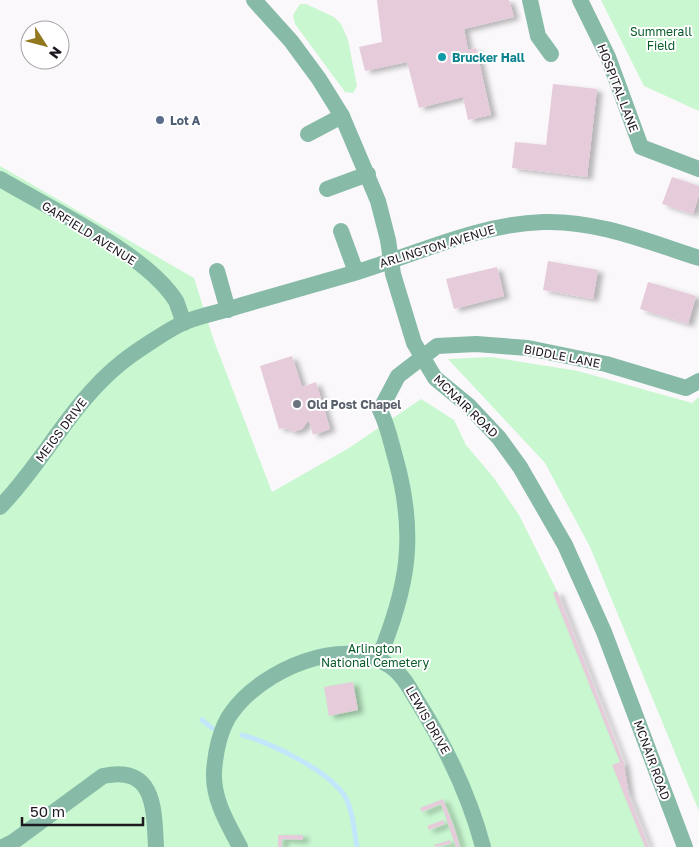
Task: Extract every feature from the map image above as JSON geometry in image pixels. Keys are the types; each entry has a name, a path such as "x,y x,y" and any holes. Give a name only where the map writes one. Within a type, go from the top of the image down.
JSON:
{"street":[{"path":"530,0 538,36 551,54"},
{"name":"MCNAIR ROAD","path":"258,2 320,79 342,116 368,174 380,209 393,274 414,343 435,378 469,406 499,438 520,467 565,545 604,632 685,847"},
{"name":"HOSPITAL LANE","path":"579,5 641,147 699,169"},
{"path":"308,134 342,116"},
{"path":"327,189 368,174"},
{"name":"GARFIELD AVENUE","path":"0,179 112,244 138,262 159,281 176,302 184,323"},
{"name":"ARLINGTON AVENUE","path":"207,316 356,272 474,233 510,225 544,222 582,224 616,232 699,258"},
{"path":"341,231 356,272"},
{"path":"217,271 228,310"},
{"name":"MEIGS DRIVE","path":"0,507 33,470 74,409 121,363 184,323 207,316"},
{"name":"BIDDLE LANE","path":"422,357 437,346 476,344 528,348 606,364 686,388 699,380"},
{"path":"240,847 225,818 217,797 214,775 223,728 230,715 244,698 260,685 299,664 346,654 363,655 378,660 393,622 402,594 406,571 408,534 403,487 387,425 380,410 398,376 422,357"},
{"name":"LEWIS DRIVE","path":"378,660 401,676 433,727 463,788 483,847"},
{"path":"3,847 13,842 103,776 117,773 127,774 140,780 147,788 154,804 156,847"}],"green space":[{"name":"Summerall Field","path":"601,0 699,0 699,111 644,86"},
{"path":"300,4 306,4 334,17 341,24 348,40 357,86 353,93 345,92 295,24 293,15"},
{"name":"Arlington National Cemetery","path":"0,166 194,278 214,341 272,492 349,448 421,399 454,420 466,445 494,478 519,515 557,591 624,763 629,796 649,847 0,847"},
{"path":"491,357 578,371 692,403 699,397 699,811 590,547 545,463 448,359"}],"building":[{"name":"Brucker Hall","path":"377,0 509,0 514,17 464,29 468,50 476,48 491,115 468,120 463,97 419,108 407,62 365,71 359,47 382,42"},
{"path":"553,84 597,89 587,177 512,168 515,142 546,145"},
{"path":"672,177 699,186 699,195 693,214 662,204"},
{"path":"548,261 598,270 593,299 543,290"},
{"path":"497,267 504,296 454,309 446,279"},
{"path":"648,282 696,296 688,324 640,309"},
{"name":"Old Post Chapel","path":"292,356 302,387 316,382 330,429 313,435 309,420 302,429 293,432 286,428 279,429 260,366"},
{"path":"557,591 624,763 629,796 649,847 645,847 612,765 620,762 553,593"},
{"path":"353,682 358,710 329,716 324,687"},
{"path":"443,799 460,847 456,847 441,804 422,812 420,808"},
{"path":"443,820 445,824 429,830 427,826"},
{"path":"278,835 303,835 303,840 282,839 282,847 278,847"},
{"path":"450,840 451,844 435,847 434,845"}],"waterway":[{"path":"202,720 212,728"},
{"path":"242,735 268,744 298,759 325,776 336,786 347,801 353,820 357,847"}],"place":[{"name":"Brucker Hall","path":"442,57"},
{"name":"Lot A","path":"160,120"},
{"name":"Old Post Chapel","path":"297,404"}]}
